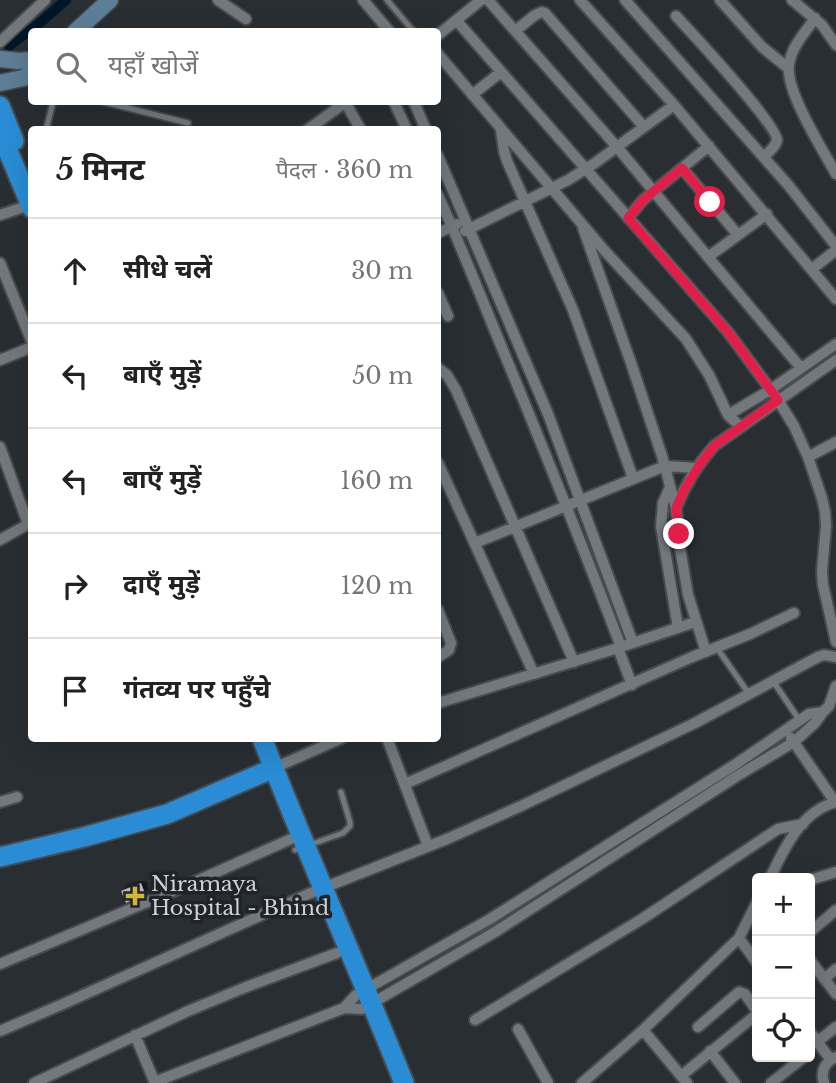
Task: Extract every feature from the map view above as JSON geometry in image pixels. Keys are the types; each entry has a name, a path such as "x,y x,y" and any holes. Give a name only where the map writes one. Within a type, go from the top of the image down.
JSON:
{"highway":[{"path":"0,106 28,172"},
{"path":"0,132 28,199"},
{"path":"252,742 269,771"},
{"path":"263,742 269,771 297,845 318,890 390,1083"},
{"path":"0,857 167,814 269,771"},
{"path":"318,890 337,953 404,1083"}],"street":[{"path":"0,41 45,0"},
{"path":"79,28 110,0"},
{"path":"363,0 387,28"},
{"path":"441,32 481,0"},
{"path":"488,0 617,147 801,368"},
{"path":"580,0 674,105 836,299"},
{"path":"625,0 764,157 836,248 812,269"},
{"path":"720,0 762,47 788,68"},
{"path":"792,0 815,18 836,45"},
{"path":"223,2 246,19"},
{"path":"515,31 535,15 544,13 644,127"},
{"path":"676,16 775,132 775,146 764,157"},
{"path":"815,18 796,45 788,68 801,109 836,174"},
{"path":"456,20 728,332 794,426 808,457 825,512 823,585 833,616 836,642"},
{"path":"441,58 552,189 686,339 734,421"},
{"path":"0,59 28,60"},
{"path":"472,95 501,72"},
{"path":"0,83 28,75"},
{"path":"313,126 342,105"},
{"path":"348,105 359,126"},
{"path":"395,105 405,126"},
{"path":"415,105 424,126"},
{"path":"441,233 454,231 552,189 617,147 674,105"},
{"path":"501,130 504,151 559,274 633,478"},
{"path":"628,218 643,200 709,146"},
{"path":"441,163 548,414 633,643"},
{"path":"682,168 738,235"},
{"path":"441,202 567,506 632,685"},
{"path":"0,215 28,207"},
{"path":"708,257 767,214"},
{"path":"581,222 665,466 673,497 678,577 686,625 704,653"},
{"path":"0,262 28,335"},
{"path":"441,300 448,316"},
{"path":"686,625 678,577 661,526 663,503 684,490 697,468 734,421 826,361 836,344"},
{"path":"0,360 28,347"},
{"path":"734,421 774,395 801,368 826,361"},
{"path":"441,370 452,382 574,662"},
{"path":"808,457 836,442"},
{"path":"1,453 28,518"},
{"path":"475,544 665,466 697,468"},
{"path":"441,470 534,674"},
{"path":"0,540 28,524"},
{"path":"405,784 794,613"},
{"path":"441,618 451,643 449,650 441,654"},
{"path":"441,702 686,625"},
{"path":"0,1031 318,890 521,806 711,715 818,657 836,657"},
{"path":"135,1035 155,1083 360,1001 495,932 794,742 829,708 836,686"},
{"path":"360,1001 724,772 810,714 829,708"},
{"path":"772,873 789,842 803,824 819,809 836,802 786,731"},
{"path":"269,771 333,742"},
{"path":"389,742 428,846"},
{"path":"0,802 17,797"},
{"path":"475,1020 642,919 778,829 803,824"},
{"path":"0,964 183,887 297,845"},
{"path":"815,878 836,872"},
{"path":"815,928 836,910"},
{"path":"582,1083 739,938 752,912"},
{"path":"739,938 752,956"},
{"path":"34,1083 246,987 337,953"},
{"path":"815,967 836,994"},
{"path":"824,979 836,969"},
{"path":"698,1027 738,992 745,994 752,1005"},
{"path":"642,1030 684,1079 710,1051 752,1017"},
{"path":"815,1046 836,1027"},
{"path":"518,1029 548,1083"},
{"path":"815,1039 833,1058 822,1073 824,1083"},
{"path":"710,1051 735,1083"},
{"path":"771,1083 790,1062"}],"lane":[{"path":"387,0 411,28"},
{"path":"47,126 53,105"},
{"path":"116,105 188,123"},
{"path":"704,653 749,694"},
{"path":"773,681 800,721"},
{"path":"297,845 347,830 350,822 341,792"}],"building":[{"path":"141,883 145,894 126,903 121,891"}],"waterway":[{"path":"33,28 66,0"},
{"path":"9,46 28,32"}],"place":[{"name":"Niramaya Hospital - Bhind","path":"135,896"}],"route":[{"path":"679,534 676,508 700,464 714,446 778,400 728,332 628,218 643,200 682,168 710,202"}]}
